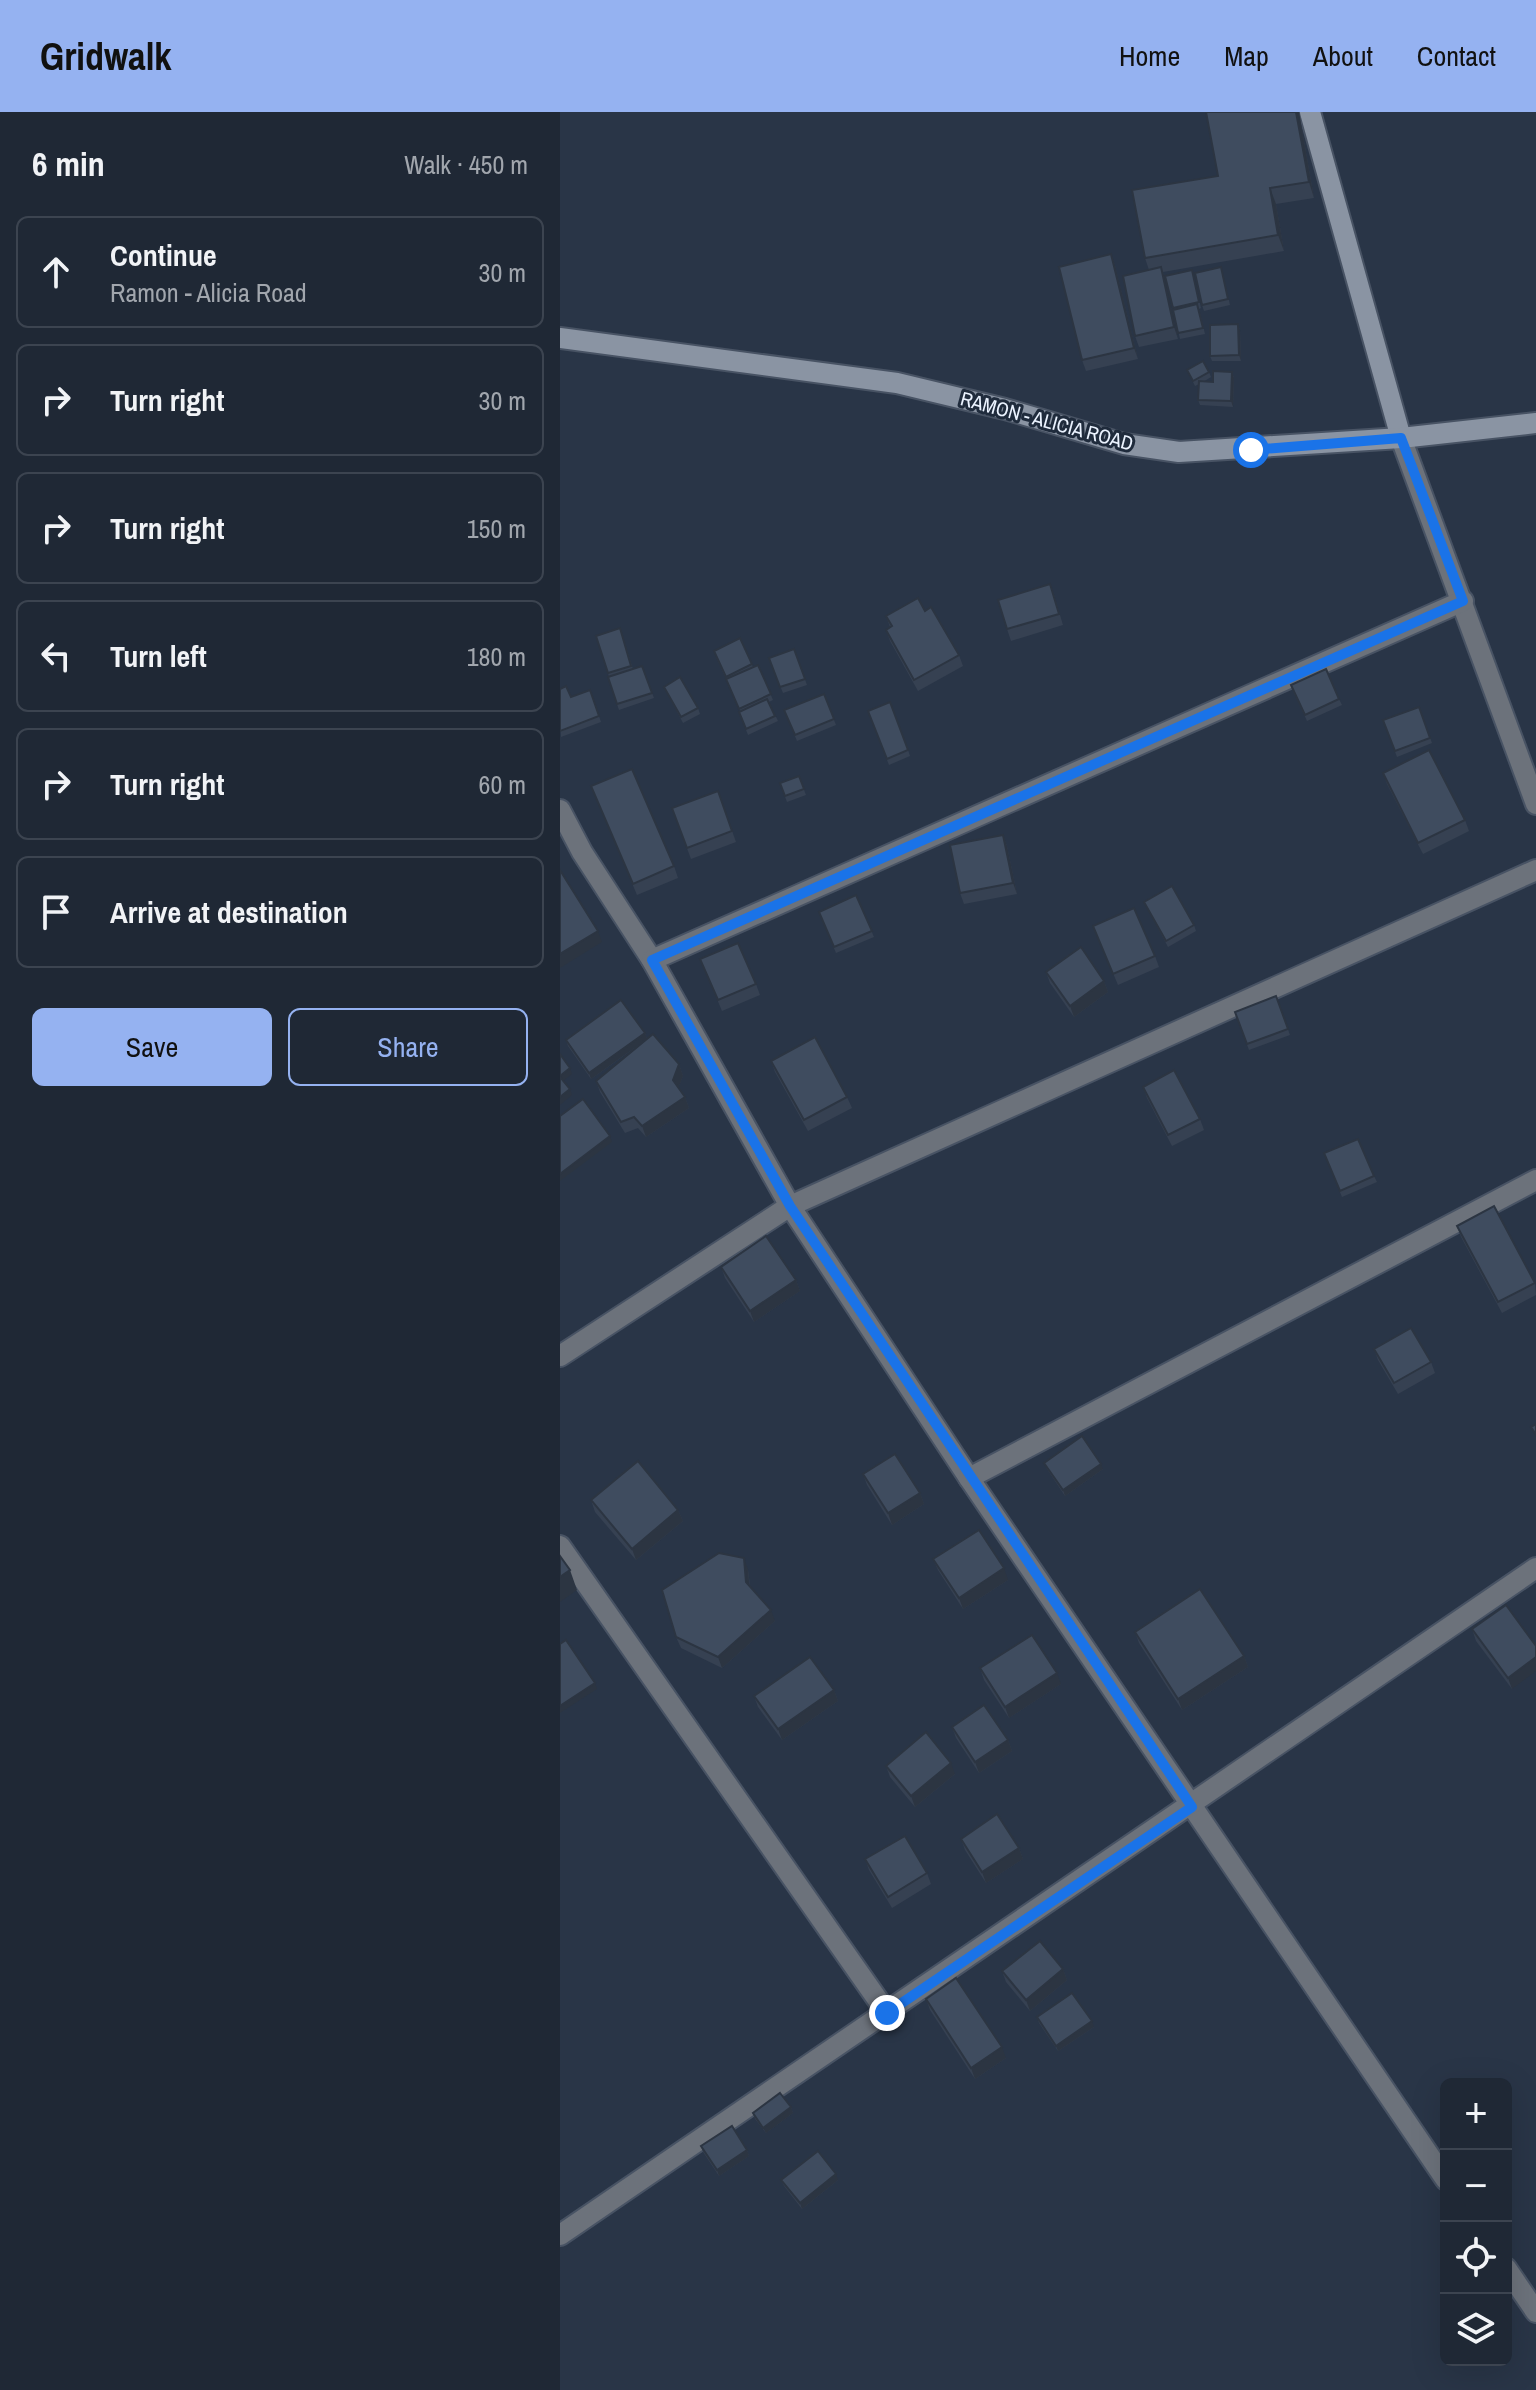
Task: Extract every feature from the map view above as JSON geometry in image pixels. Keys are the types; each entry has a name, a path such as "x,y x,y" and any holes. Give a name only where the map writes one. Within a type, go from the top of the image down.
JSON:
{"main road":[{"path":"1310,112 1401,438"},
{"name":"RAMON - ALICIA ROAD","path":"560,338 897,383 1005,409 1124,444 1179,452 1401,438 1536,423"}],"street":[{"path":"1401,438 1536,804"},
{"path":"652,960 1463,601"},
{"path":"560,810 582,852 652,960 790,1206 969,1478 1440,2171"},
{"path":"560,1356 790,1206 1536,870"},
{"path":"969,1478 1536,1180"},
{"path":"560,1546 887,2013"},
{"path":"560,2235 1192,1807 1536,1568"},
{"path":"1512,2277 1536,2312"}],"building":[{"path":"1206,112 1296,112 1309,182 1270,188 1278,235 1145,258 1132,190 1218,176"},
{"path":"1111,254 1134,348 1082,360 1059,267"},
{"path":"1161,267 1174,327 1135,336 1123,276"},
{"path":"1221,267 1228,299 1202,305 1195,273"},
{"path":"1192,270 1199,302 1173,308 1165,276"},
{"path":"1197,304 1203,328 1178,333 1173,310"},
{"path":"1238,324 1239,355 1210,356 1210,325"},
{"path":"1203,361 1209,372 1193,381 1187,370"},
{"path":"1213,371 1232,372 1231,401 1198,400 1199,381 1213,382"},
{"path":"1050,584 1059,614 1007,629 998,600"},
{"path":"918,598 925,611 931,607 959,655 914,680 886,630 892,626 886,616"},
{"path":"620,628 631,666 608,673 596,636"},
{"path":"740,638 752,664 726,677 714,651"},
{"path":"794,649 805,679 780,687 769,658"},
{"path":"758,665 771,694 739,709 726,679"},
{"path":"642,666 652,693 617,704 608,677"},
{"path":"1326,669 1339,699 1305,715 1291,685"},
{"path":"680,677 698,708 681,717 664,687"},
{"path":"566,686 571,697 590,690 599,716 560,731 560,689"},
{"path":"824,694 834,719 795,735 784,710"},
{"path":"767,699 775,716 746,729 739,712"},
{"path":"890,702 908,750 887,759 868,711"},
{"path":"1419,707 1430,738 1395,751 1383,720"},
{"path":"1429,750 1465,820 1418,843 1383,773"},
{"path":"632,769 674,866 633,884 591,786"},
{"path":"799,776 804,789 785,796 780,783"},
{"path":"718,791 732,831 687,848 672,808"},
{"path":"1003,835 1013,883 960,893 950,845"},
{"path":"560,870 598,931 560,954"},
{"path":"1172,886 1194,925 1166,941 1144,902"},
{"path":"856,895 872,931 834,947 819,912"},
{"path":"1134,908 1155,956 1113,974 1093,926"},
{"path":"738,943 756,984 718,1000 700,959"},
{"path":"1081,947 1104,981 1070,1006 1046,972"},
{"path":"1276,996 1288,1029 1247,1044 1235,1012"},
{"path":"621,1000 645,1033 589,1073 566,1040"},
{"path":"653,1034 679,1064 673,1080 685,1097 642,1126 634,1117 621,1122 596,1081"},
{"path":"815,1037 847,1097 804,1120 771,1061"},
{"path":"560,1054 570,1068 560,1076"},
{"path":"1174,1070 1200,1119 1168,1135 1143,1087"},
{"path":"560,1077 570,1089 560,1097"},
{"path":"583,1099 610,1136 560,1174 560,1116"},
{"path":"1358,1139 1374,1176 1340,1191 1324,1153"},
{"path":"1494,1206 1535,1283 1498,1302 1457,1226"},
{"path":"766,1236 796,1280 750,1311 721,1267"},
{"path":"1411,1328 1431,1362 1394,1383 1374,1349"},
{"path":"1082,1436 1101,1464 1063,1490 1044,1463"},
{"path":"895,1454 920,1493 888,1513 863,1474"},
{"path":"638,1461 678,1510 632,1549 591,1500"},
{"path":"979,1530 1004,1568 959,1598 933,1559"},
{"path":"719,1553 744,1558 746,1582 771,1610 718,1657 676,1637 662,1590"},
{"path":"560,1556 570,1570 560,1577"},
{"path":"1200,1589 1244,1656 1178,1699 1135,1632"},
{"path":"1506,1605 1536,1646 1536,1657 1508,1678 1472,1629"},
{"path":"1032,1635 1057,1673 1005,1707 980,1668"},
{"path":"566,1640 595,1683 560,1706 560,1644"},
{"path":"810,1657 834,1690 778,1729 754,1696"},
{"path":"984,1705 1008,1740 975,1762 952,1727"},
{"path":"926,1732 951,1763 911,1796 886,1766"},
{"path":"997,1814 1019,1848 982,1872 961,1839"},
{"path":"905,1836 927,1873 888,1897 865,1859"},
{"path":"1040,1941 1063,1969 1026,2000 1002,1971"},
{"path":"956,1978 1002,2047 971,2068 926,1999"},
{"path":"1072,1993 1092,2021 1056,2046 1037,2017"},
{"path":"780,2093 791,2107 763,2128 753,2113"},
{"path":"732,2126 747,2150 717,2170 701,2146"},
{"path":"818,2151 836,2174 800,2203 781,2180"}],"route":[{"path":"887,2013 1192,1807 969,1478 790,1206 652,960 1463,601 1401,438 1251,450"}]}
